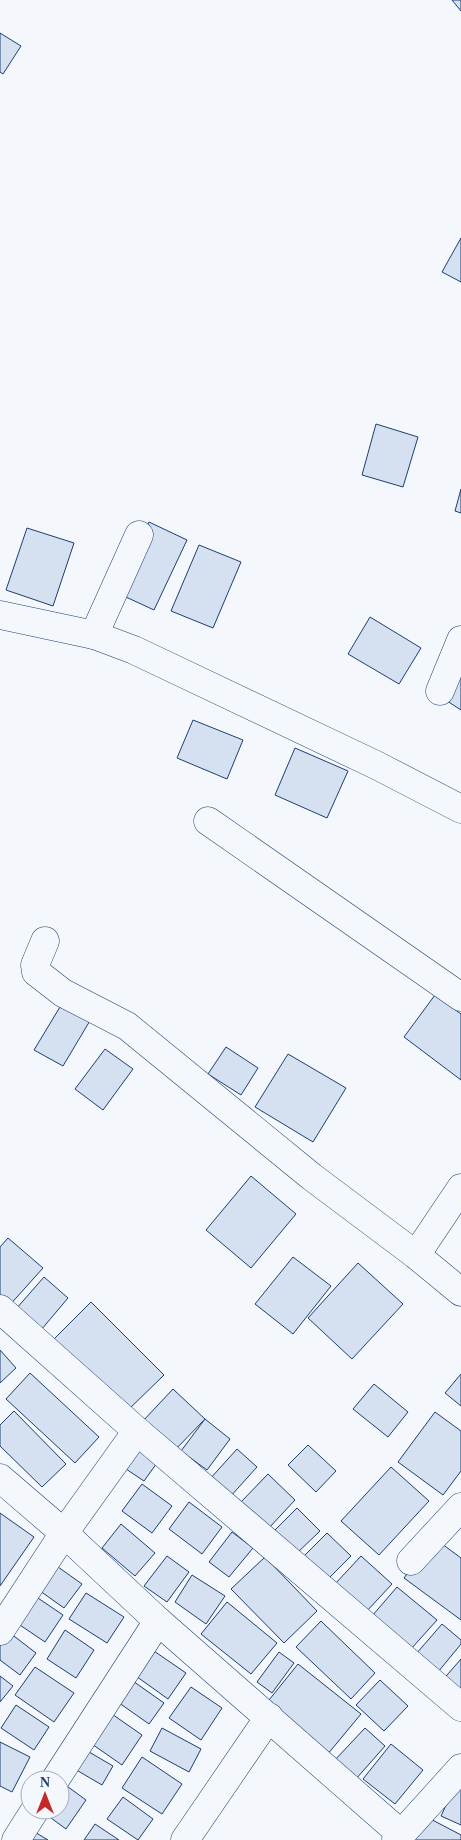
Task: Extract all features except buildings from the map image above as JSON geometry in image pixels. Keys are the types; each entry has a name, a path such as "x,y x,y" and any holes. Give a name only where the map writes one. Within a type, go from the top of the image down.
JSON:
{"street":[{"path":"94,635 139,535"},
{"path":"0,615 94,635 134,650 352,754 461,809"},
{"path":"440,691 461,640"},
{"path":"208,821 461,997"},
{"path":"45,942 35,965 36,972 63,993 127,1026 312,1177 416,1255 461,1292"},
{"path":"416,1255 461,1188"},
{"path":"0,1309 137,1431 461,1707"},
{"path":"0,1631 64,1533 137,1431"},
{"path":"0,1478 64,1533 158,1622 269,1717 398,1837 461,1768"},
{"path":"411,1561 461,1507"},
{"path":"62,1770 158,1622"},
{"path":"185,1840 269,1717"},
{"path":"16,1840 29,1820"}]}
